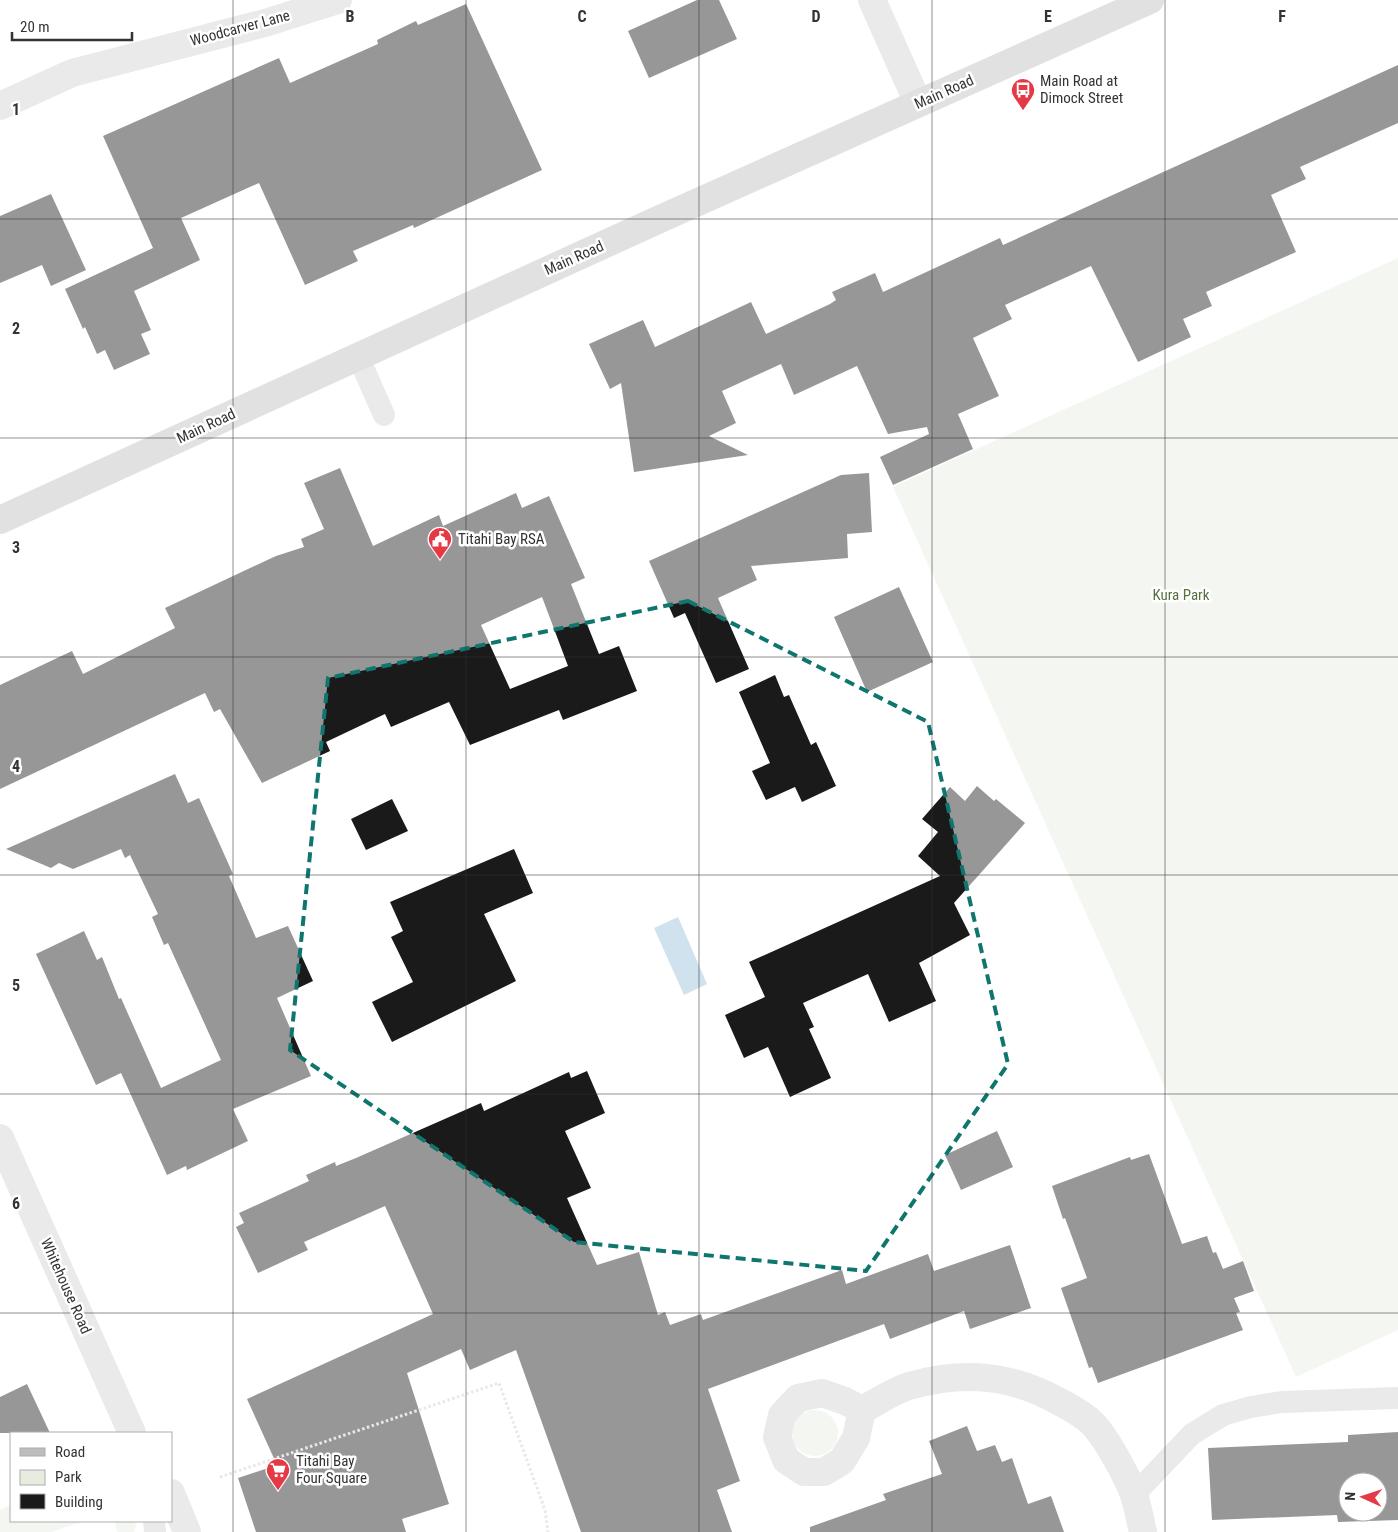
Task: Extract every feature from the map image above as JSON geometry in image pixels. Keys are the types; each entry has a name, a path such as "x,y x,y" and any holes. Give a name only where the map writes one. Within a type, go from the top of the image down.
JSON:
{"main road":[{"name":"Main Road","path":"0,520 358,356 1150,0"}],"street":[{"name":"Woodcarver Lane","path":"0,106 72,73 265,22 338,0"},
{"path":"872,0 918,103"},
{"name":"Whitehouse Road","path":"0,1138 132,1432"},
{"path":"862,1410 908,1387 955,1377 984,1376 1015,1382 1038,1390 1076,1411 1092,1423 1116,1460 1134,1495 1142,1532"},
{"path":"172,1493 187,1532"}],"lane":[{"path":"358,356 384,414"},
{"path":"1134,1495 1192,1434 1223,1415 1251,1407 1282,1402 1398,1398"}],"path":[{"path":"220,1477 499,1383 545,1510 548,1532"}],"highlighted area":[{"path":"688,601 928,722 1008,1064 866,1271 574,1242 290,1050 328,678"}],"green space":[{"name":"Kura Park","path":"1398,258 1398,1330 1296,1377 893,487"},
{"path":"815,1410 828,1414 834,1420 838,1433 834,1446 828,1452 815,1456 802,1452 796,1446 792,1433 796,1420 802,1414"},
{"path":"10,1505 10,1522 80,1522 52,1532 0,1532 0,1510"},
{"path":"116,1522 134,1522 136,1525 134,1532 118,1532 115,1526"}],"water":[{"path":"678,917 707,984 684,995 654,928"}],"building":[{"path":"697,0 719,0 737,39 649,78 628,31"},
{"path":"466,4 542,170 414,228 413,225 353,251 358,261 305,285 259,183 181,218 200,260 134,291 151,330 141,334 150,354 114,370 105,350 97,354 85,327 83,329 65,289 153,248 103,136 279,58 290,83 378,44 377,40 416,21 418,25"},
{"path":"1398,65 1398,123 1300,167 1306,179 1271,195 1296,252 1206,292 1212,306 1183,319 1191,337 1138,362 1091,266 1005,305 1012,319 973,338 999,396 958,414 973,449 893,485 880,457 929,434 927,427 888,434 857,366 794,395 781,364 722,391 736,423 709,436 748,455 634,472 621,383 610,389 589,344 643,320 655,347 751,302 766,334 830,304 836,300 832,292 875,273 883,292 1000,238 1003,245"},
{"path":"51,194 86,270 51,286 42,265 0,283 0,216"},
{"path":"340,468 373,546 439,515 443,526 516,493 522,508 549,496 585,578 571,584 599,654 619,646 637,691 563,720 559,710 470,745 449,702 391,727 385,714 326,742 330,751 262,783 220,709 214,712 205,693 0,789 0,685 72,651 83,674 175,628 165,608 276,556 304,547 301,539 324,529 304,483","holes":["542,597 568,666 510,689 481,625"]},
{"path":"869,473 872,532 847,534 848,558 751,566 757,580 718,598 749,669 716,683 685,613 674,618 649,561 841,475"},
{"path":"899,587 933,662 867,692 834,617"},
{"path":"775,675 784,697 789,695 811,745 816,742 836,786 802,802 795,787 766,800 752,771 770,763 739,692"},
{"path":"175,774 188,803 199,798 233,874 229,876 256,938 288,926 313,981 277,998 311,1076 233,1109 248,1141 187,1170 186,1166 167,1175 121,1073 96,1085 36,954 84,931 97,960 102,957 119,999 121,998 161,1088 221,1060 168,943 164,945 152,917 158,914 130,855 125,858 121,849 73,869 59,863 51,868 6,849"},
{"path":"977,786 994,801 996,799 1025,823 954,903 970,935 919,963 936,1001 889,1022 868,974 803,1003 814,1027 809,1029 831,1078 790,1097 768,1047 744,1058 725,1015 765,997 749,962 940,876 918,856 938,832 922,819 950,787 965,801"},
{"path":"392,799 408,831 366,850 351,819"},
{"path":"514,849 533,893 484,914 516,981 392,1042 372,1002 413,982 391,937 403,931 390,902"},
{"path":"587,1071 605,1113 565,1131 591,1188 567,1198 597,1265 639,1252 658,1315 665,1312 670,1325 701,1314 703,1320 842,1270 846,1284 928,1254 934,1271 1010,1245 1031,1308 970,1329 964,1311 890,1339 884,1324 708,1389 740,1481 717,1490 732,1532 581,1532 516,1350 470,1370 461,1349 407,1373 449,1504 402,1519 406,1532 256,1532 238,1478 277,1465 247,1399 433,1314 385,1206 304,1242 308,1250 258,1273 236,1227 244,1223 239,1213 309,1181 306,1175 335,1162 336,1166 356,1158 481,1103 484,1111 569,1072 571,1078"},
{"path":"997,1131 1013,1167 961,1190 945,1155"},
{"path":"1149,1154 1182,1244 1207,1236 1213,1253 1216,1252 1223,1269 1243,1261 1254,1291 1234,1298 1240,1312 1236,1313 1243,1330 1098,1383 1092,1367 1089,1368 1061,1288 1087,1278 1052,1186 1130,1157 1131,1160"},
{"path":"27,1384 50,1432 0,1433 0,1397"},
{"path":"967,1426 977,1451 995,1445 1002,1462 1012,1458 1028,1504 1051,1496 1064,1532 810,1532 810,1527 886,1500 883,1494 942,1474 929,1441"},
{"path":"1398,1432 1398,1520 1388,1520 1388,1472 1338,1472 1338,1522 1337,1515 1212,1520 1208,1448 1348,1442 1348,1435"}],"place":[{"name":"Main Road at Dimock Street","path":"1023,111"},
{"name":"Titahi Bay RSA","path":"440,560"},
{"name":"Titahi Bay Four Square","path":"278,1491"}]}
